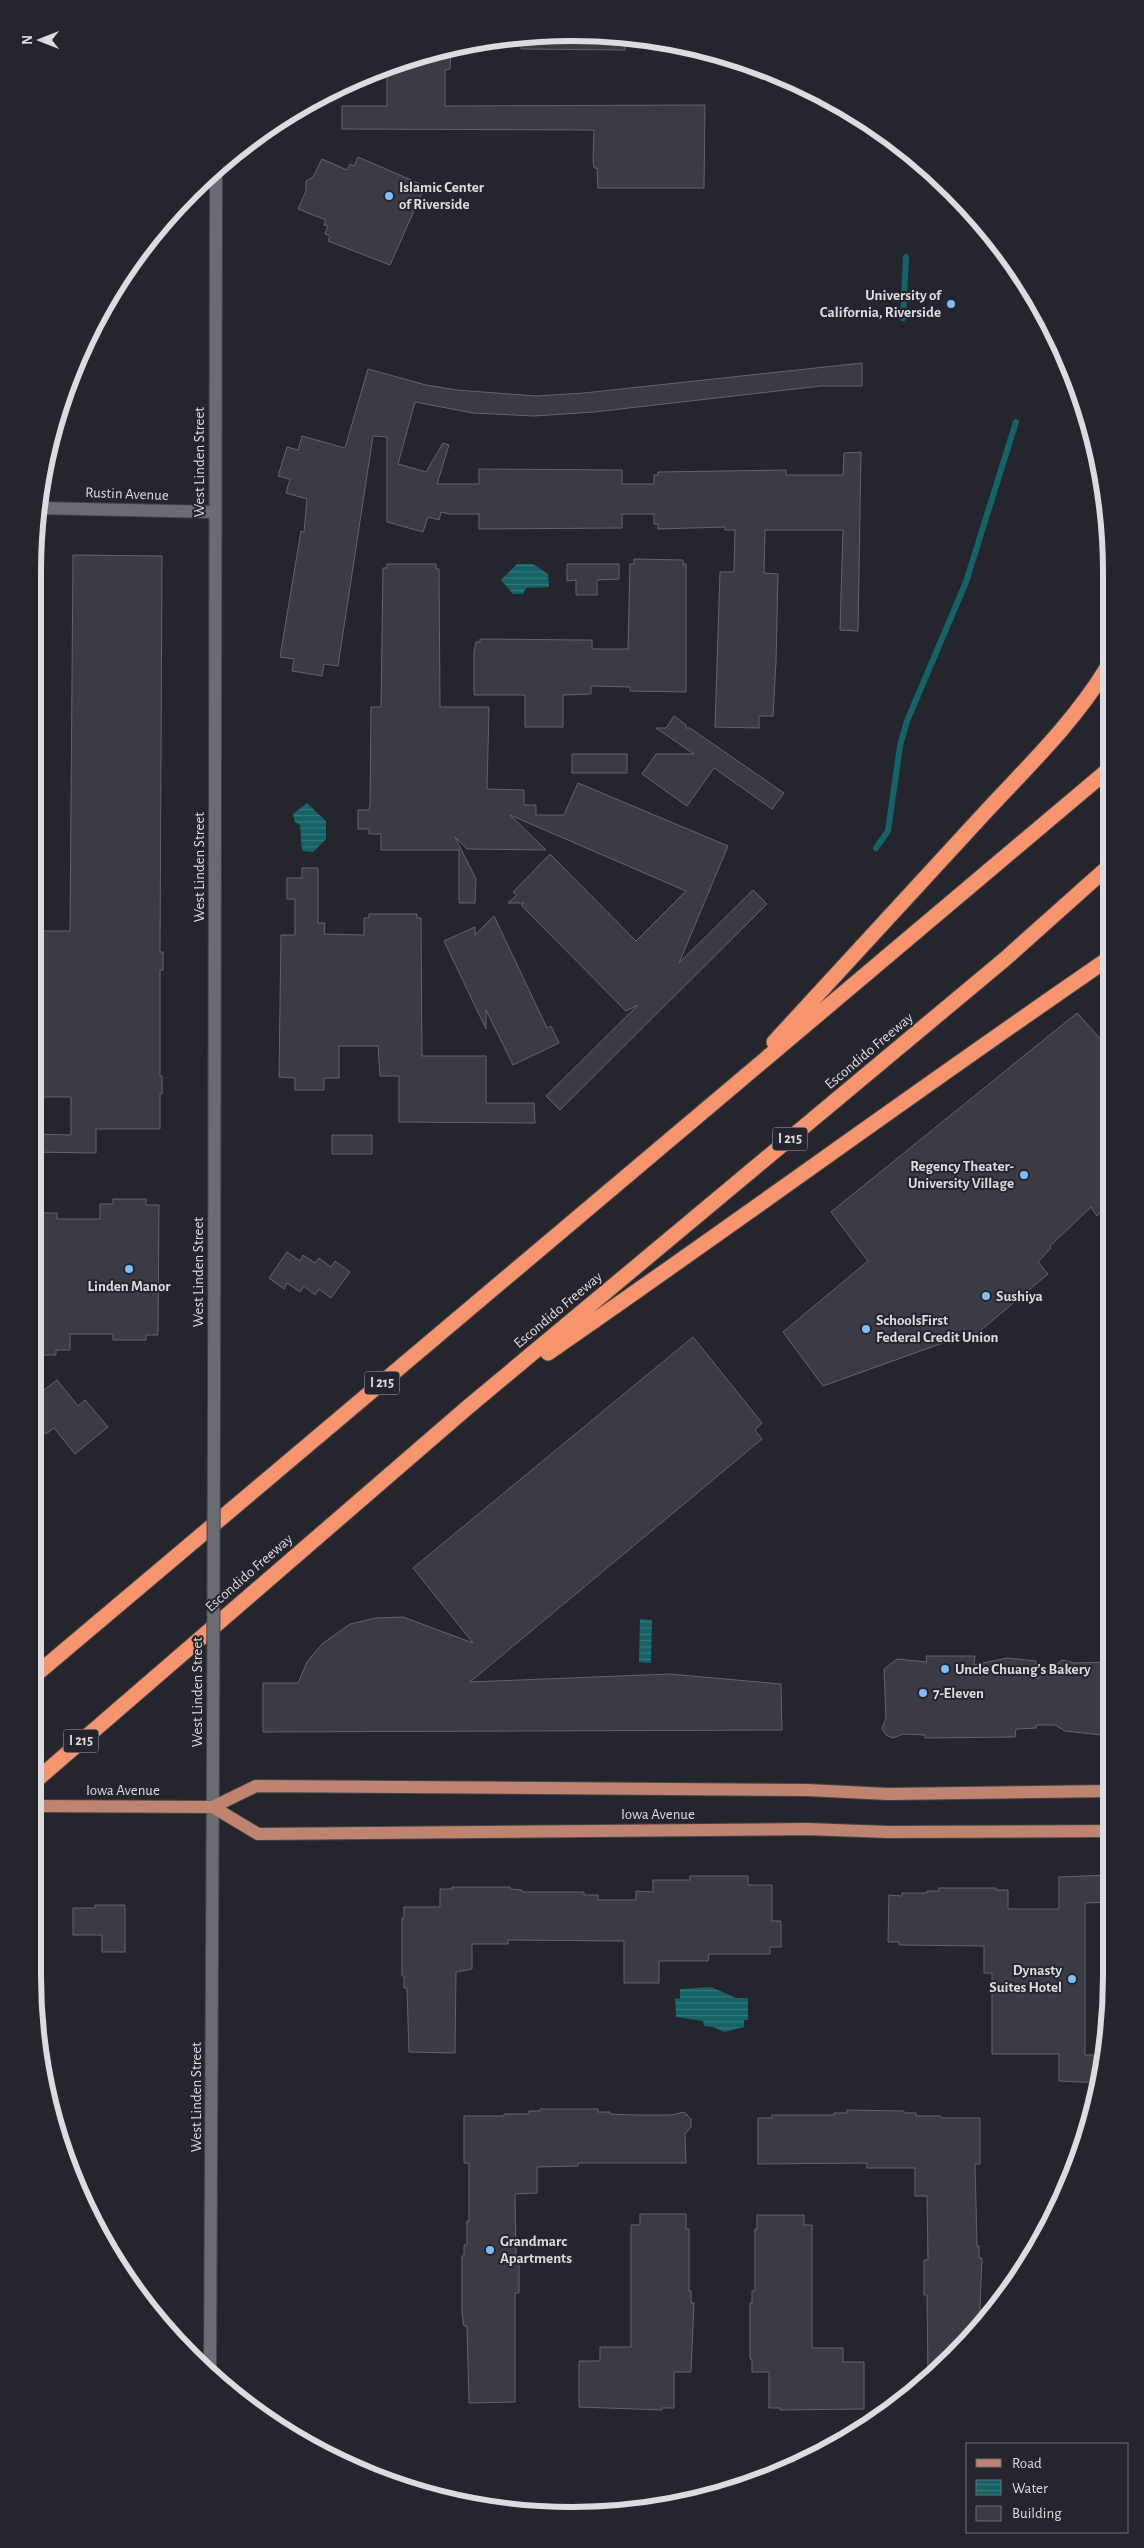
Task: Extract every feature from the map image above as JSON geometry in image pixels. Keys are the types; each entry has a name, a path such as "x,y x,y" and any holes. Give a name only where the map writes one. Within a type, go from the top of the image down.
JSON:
{"highway":[{"path":"731,1089 1015,780 1059,735 1087,701 1103,675"},
{"name":"I 215","path":"41,1669 1103,774"},
{"name":"Escondido Freeway","path":"41,1775 468,1407 1005,960 1103,872"},
{"path":"468,1407 740,1220 974,1051 1103,962"}],"main road":[{"name":"Iowa Avenue","path":"41,1806 213,1806 256,1786 807,1790 888,1794 1103,1791"},
{"name":"Iowa Avenue","path":"213,1806 258,1834 807,1829 888,1832 1103,1831"}],"street":[{"name":"West Linden Street","path":"210,2364 216,179"},
{"name":"Rustin Avenue","path":"45,508 215,512"}],"water":[{"path":"517,564 533,564 548,574 549,587 526,588 523,594 513,594 501,580"},
{"path":"307,803 326,821 326,839 313,852 302,851 300,825 295,822 293,814"},
{"path":"640,1619 652,1620 651,1663 639,1662"},
{"path":"711,1987 736,1998 748,1998 748,2020 744,2020 744,2027 724,2032 713,2027 704,2026 703,2021 676,2017 675,1998 680,1999 680,1989"}],"building":[{"path":"572,41 625,44 625,50 521,49 521,44 537,42"},
{"path":"451,55 450,69 445,70 445,106 705,105 704,188 598,188 597,168 594,168 593,160 594,130 342,129 342,106 387,106 387,75"},
{"path":"358,157 425,186 390,265 328,241 330,236 325,234 328,226 324,225 326,220 298,209 306,191 306,181 313,177 322,159 347,170 350,164 354,166"},
{"path":"862,363 862,386 821,386 594,412 534,416 473,413 415,402 398,464 426,472 443,443 449,445 437,484 479,484 479,469 622,470 622,484 654,484 654,475 658,475 658,472 786,470 786,475 843,475 844,453 861,452 858,631 840,630 843,530 765,530 764,573 778,574 776,662 773,716 759,716 759,728 715,727 720,572 734,572 735,530 725,530 725,527 658,529 658,524 654,524 654,514 622,514 622,528 479,529 479,514 450,514 441,512 439,520 428,517 423,532 387,522 387,437 373,436 338,666 324,664 322,676 292,671 294,659 280,657 301,531 304,532 307,499 286,493 290,479 278,476 287,447 298,450 302,436 345,448 368,369 426,385 457,390 536,396 584,393"},
{"path":"73,555 162,556 160,952 163,952 163,970 160,970 160,1076 162,1076 162,1094 160,1094 160,1129 96,1129 96,1153 41,1152 41,1134 71,1135 71,1097 41,1097 41,931 70,931"},
{"path":"634,559 683,560 683,564 686,564 686,692 630,691 630,687 591,686 591,694 563,695 563,727 525,727 525,695 474,695 474,653 476,642 480,642 480,639 592,640 592,649 628,649 630,564 634,564"},
{"path":"387,564 436,564 436,569 439,569 440,707 489,707 487,789 524,790 524,805 536,805 536,815 564,815 578,783 728,846 679,963 753,890 767,904 560,1110 546,1096 638,1005 626,1011 521,905 524,903 508,903 517,895 513,892 550,854 636,941 686,891 510,815 546,850 467,849 455,837 476,879 475,903 459,903 459,850 381,850 381,834 369,834 369,829 358,829 358,810 369,810 370,805 371,707 381,707 383,568 387,568"},
{"path":"567,564 619,564 619,579 597,580 597,595 576,595 576,580 567,581"},
{"path":"674,716 686,725 686,728 690,728 784,793 772,809 714,768 687,806 642,774 656,754 694,754 656,728 666,728"},
{"path":"572,754 627,754 627,773 572,773"},
{"path":"302,868 318,868 318,923 325,923 324,934 364,935 364,918 369,918 369,914 417,914 417,918 421,918 422,1056 486,1056 486,1103 534,1103 535,1123 399,1122 399,1076 380,1076 378,1046 339,1046 339,1078 324,1078 324,1090 295,1090 295,1078 279,1077 281,935 295,935 295,899 287,899 287,878 302,878"},
{"path":"494,916 547,1028 551,1026 559,1043 513,1065 486,1010 486,1029 444,941 475,927 475,935"},
{"path":"1077,1013 1103,1041 1103,1210 1097,1216 1091,1207 1050,1246 1051,1248 1038,1262 1048,1274 969,1340 965,1335 823,1386 783,1332 868,1261 831,1212"},
{"path":"332,1135 372,1135 372,1154 332,1154"},
{"path":"113,1199 146,1199 146,1205 159,1205 158,1335 146,1335 146,1340 113,1340 113,1334 70,1334 70,1350 56,1350 56,1355 41,1355 41,1213 57,1213 57,1219 100,1219 100,1204 113,1204"},
{"path":"287,1252 300,1261 303,1255 315,1263 319,1258 331,1267 335,1261 350,1272 331,1298 319,1289 315,1295 304,1286 300,1292 287,1283 284,1289 269,1278"},
{"path":"693,1337 762,1423 755,1430 762,1439 470,1682 669,1674 781,1684 782,1730 263,1732 263,1683 298,1683 307,1662 322,1644 350,1624 376,1618 403,1617 473,1643 413,1568"},
{"path":"57,1380 78,1406 85,1400 108,1427 75,1454 54,1428 46,1434 41,1428 41,1392"},
{"path":"926,1656 975,1656 974,1665 1007,1658 1036,1661 1037,1679 1062,1660 1075,1663 1103,1662 1103,1735 1065,1731 1055,1725 1037,1725 1036,1728 1016,1729 1015,1737 925,1738 925,1735 903,1734 893,1738 886,1735 882,1728 886,1718 884,1669 897,1659 927,1662"},
{"path":"1103,1875 1103,1902 1085,1903 1085,2055 1097,2055 1092,2083 1059,2081 1059,2054 992,2054 992,1973 984,1973 984,1946 899,1945 899,1942 888,1942 889,1895 902,1896 902,1893 927,1893 927,1891 939,1891 939,1888 996,1888 996,1890 1008,1890 1008,1909 1059,1909 1059,1877"},
{"path":"690,1876 748,1876 748,1885 772,1885 772,1921 781,1921 781,1947 770,1947 770,1954 709,1954 708,1961 659,1961 659,1983 624,1983 624,1941 508,1940 508,1944 472,1944 472,1969 456,1972 455,2053 409,2052 407,1988 404,1988 404,1976 402,1976 402,1918 404,1918 404,1907 440,1907 440,1889 452,1889 452,1887 510,1887 510,1889 522,1890 522,1892 584,1892 584,1895 598,1895 598,1900 636,1900 636,1891 653,1892 653,1880 690,1880"},
{"path":"95,1905 125,1905 125,1952 102,1952 102,1935 73,1935 73,1908 95,1908"},
{"name":"Grandmarc Apartments","path":"540,2109 598,2109 598,2112 610,2112 610,2114 634,2115 671,2115 684,2112 691,2119 691,2127 685,2134 686,2163 578,2163 578,2166 537,2167 537,2193 515,2194 516,2258 519,2258 519,2293 515,2293 515,2402 469,2403 467,2326 464,2326 462,2314 462,2256 464,2256 464,2245 467,2245 467,2221 469,2221 469,2163 464,2163 464,2116 529,2114 529,2111 540,2111"},
{"path":"847,2110 904,2111 904,2113 916,2113 916,2116 980,2118 980,2164 975,2164 977,2246 979,2246 979,2258 982,2258 980,2315 928,2369 927,2295 924,2295 924,2260 928,2260 927,2196 915,2196 915,2168 867,2168 867,2163 758,2164 758,2118 772,2118 772,2115 834,2115 834,2113 847,2113"},
{"path":"640,2214 686,2214 686,2229 689,2229 689,2291 691,2291 691,2303 694,2303 691,2372 674,2372 674,2408 662,2408 662,2410 579,2407 579,2361 600,2361 600,2347 631,2347 631,2225 640,2225"},
{"path":"757,2215 804,2215 804,2225 812,2225 812,2348 843,2348 843,2362 864,2362 864,2409 780,2410 780,2408 769,2408 769,2372 752,2372 752,2359 750,2359 750,2303 752,2303 752,2291 755,2291 755,2229 757,2229"}],"waterway":[{"path":"903,318 906,257"},
{"path":"876,848 888,831 900,746 907,721 966,582 1016,422"}],"place":[{"name":"Islamic Center of Riverside","path":"389,196"},
{"name":"University of California, Riverside","path":"951,304"},
{"name":"Regency Theater- University Village","path":"1024,1175"},
{"name":"Linden Manor","path":"129,1269"},
{"name":"Sushiya","path":"986,1296"},
{"name":"SchoolsFirst Federal Credit Union","path":"866,1329"},
{"name":"Uncle Chuang's Bakery","path":"945,1669"},
{"name":"7-Eleven","path":"923,1693"},
{"name":"Dynasty Suites Hotel","path":"1072,1979"},
{"name":"Grandmarc Apartments","path":"490,2250"}]}
